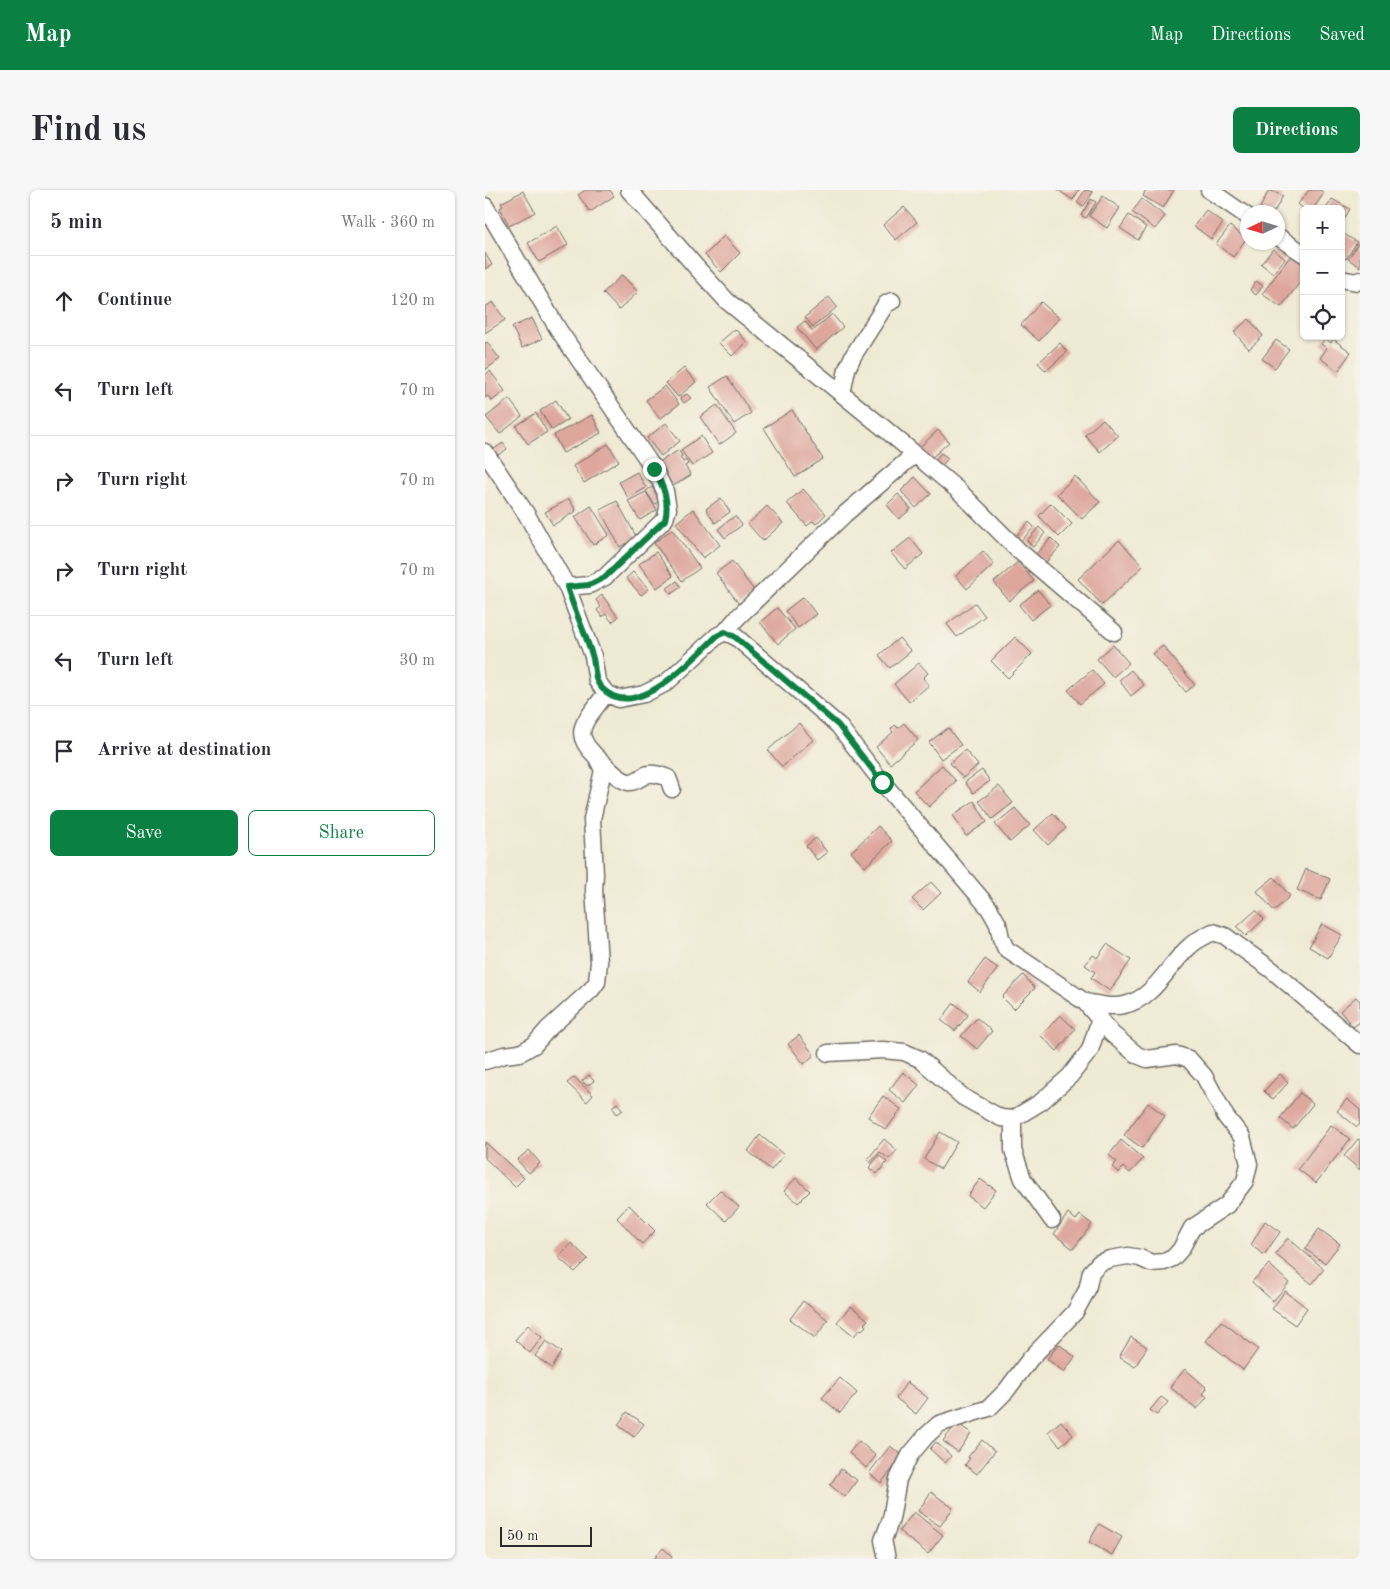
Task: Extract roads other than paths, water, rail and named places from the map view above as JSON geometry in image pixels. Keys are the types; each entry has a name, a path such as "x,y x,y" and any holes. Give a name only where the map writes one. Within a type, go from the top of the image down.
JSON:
{"street":[{"path":"629,190 727,301 959,491 1018,550 1114,632"},
{"path":"1209,190 1240,211"},
{"path":"485,206 558,329 654,469 665,491 668,509 665,520 605,577 589,585 567,587"},
{"path":"1285,241 1300,251"},
{"path":"1345,280 1357,282 1360,280"},
{"path":"842,394 847,369 853,356 887,304 892,301"},
{"path":"485,452 527,516 567,587 593,656 597,682 606,693 619,699 644,694 666,683 717,636 725,632 737,618 845,514 915,454"},
{"path":"725,632 735,637 755,653 838,725 882,782 989,908 1006,949 1085,1002 1111,1034 1137,1055 1147,1059 1177,1055 1189,1059 1204,1076 1226,1116 1243,1137 1249,1164 1245,1182 1227,1205 1192,1228 1181,1249 1173,1258 1163,1262 1151,1263 1140,1258 1128,1256 1099,1263 1091,1272 1087,1290 1075,1312 1030,1359 1006,1391 989,1408 939,1424 926,1436 910,1455 898,1479 891,1519 883,1540 887,1559"},
{"path":"606,693 582,726 581,733 591,752 615,775 627,782 637,781 649,774 660,775 668,778 671,789"},
{"path":"485,1061 504,1055 520,1053 534,1045 597,982 599,962 592,819 603,770 597,758"},
{"path":"1085,1002 1109,1006 1123,1005 1139,1000 1155,986 1190,946 1213,932 1225,936 1272,970 1360,1045"},
{"path":"828,1052 883,1050 903,1052 920,1059 963,1096 1001,1118 1013,1119 1041,1102 1070,1076 1090,1050 1100,1020"},
{"path":"1013,1119 1013,1150 1023,1180 1052,1220"}]}
